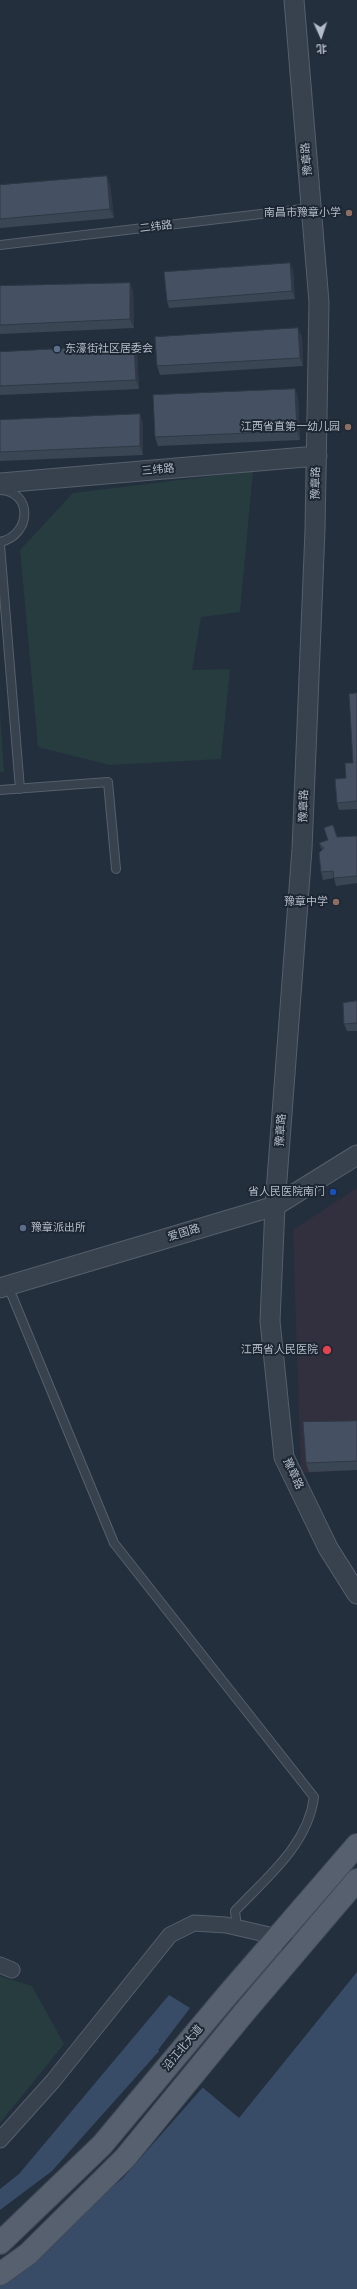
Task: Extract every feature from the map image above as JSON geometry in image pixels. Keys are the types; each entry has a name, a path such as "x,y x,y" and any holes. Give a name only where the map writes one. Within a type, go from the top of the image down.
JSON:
{"main road":[{"name":"沿江北大道","path":"0,2243 102,2145 224,1999 357,1845"},
{"path":"0,2274 28,2254 125,2158 243,2014 357,1880"}],"street":[{"name":"豫章路","path":"294,0 319,302 317,456 302,850 275,1206 270,1321 284,1457 328,1548 357,1594"},
{"name":"三纬路","path":"0,483 317,456"},
{"name":"爱国路","path":"4,1287 275,1206 357,1155"},
{"path":"0,2140 53,2081 170,1935 194,1923 237,1927 278,1937 297,1951"}],"lane":[{"name":"二纬路","path":"0,245 311,208"},
{"path":"0,490 12,493 18,498 25,514 22,526 15,536 0,544 20,789"},
{"path":"0,790 108,782 116,869"},
{"path":"4,1287 114,1543 314,1796 312,1811 295,1847 235,1911 237,1927"}],"shaded area":[{"name":"江西省人民医院","path":"357,1188 357,1470 301,1473 293,1230"}],"green space":[{"path":"253,471 240,612 201,617 192,670 230,669 221,759 110,765 38,747 20,550 73,493"},
{"path":"0,711 4,772 0,772"},
{"path":"0,1976 32,1986 64,2044 0,2123"}],"water":[{"path":"357,1972 357,2289 0,2289 0,2189 19,2174 169,1995 190,2008 158,2050 239,2118"}],"pier":[{"path":"160,2050 204,2086 122,2179 0,2277 0,2210 52,2171"}],"building":[{"path":"107,176 110,209 0,219 0,185"},
{"path":"290,263 292,291 167,301 164,272"},
{"path":"130,283 130,319 0,325 0,286"},
{"path":"298,328 300,358 157,366 155,337"},
{"path":"134,345 136,380 0,386 0,352"},
{"path":"295,389 297,431 155,437 153,395"},
{"path":"140,414 140,446 0,452 0,420"},
{"path":"357,693 357,801 337,803 335,779 346,778 345,763 353,763 349,694"},
{"path":"333,825 337,837 357,836 357,876 334,878 333,871 321,872 319,853 324,848 319,843 328,840 324,828"},
{"path":"357,1001 357,1023 344,1024 343,1003"},
{"path":"357,1421 357,1461 306,1463 303,1422"}],"place":[{"name":"南昌市豫章小学","path":"349,213"},
{"name":"东濠街社区居委会","path":"57,349"},
{"name":"江西省直第一幼儿园","path":"348,427"},
{"name":"豫章中学","path":"336,902"},
{"name":"省人民医院南门","path":"333,1192"},
{"name":"豫章派出所","path":"23,1228"},
{"name":"江西省人民医院","path":"327,1350"}]}
